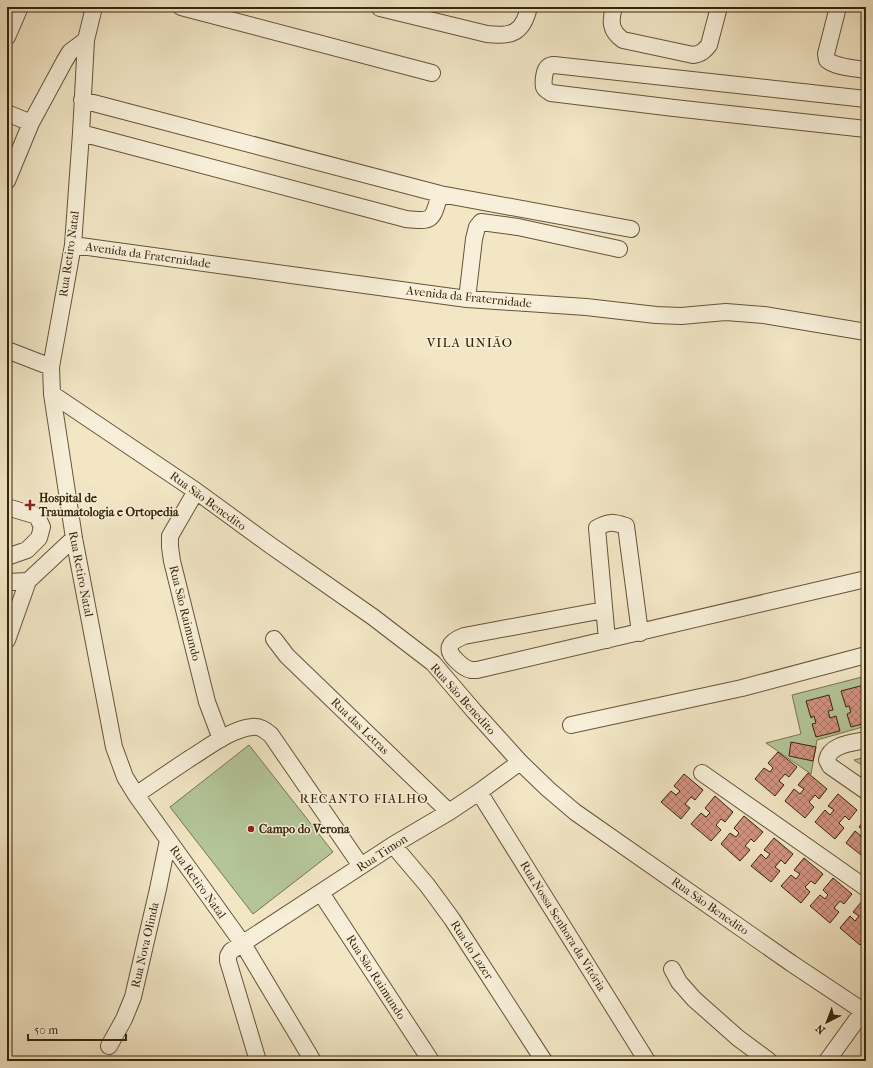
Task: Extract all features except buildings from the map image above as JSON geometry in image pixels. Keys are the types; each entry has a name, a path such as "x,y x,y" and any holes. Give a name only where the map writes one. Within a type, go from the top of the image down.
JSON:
{"street":[{"path":"7,37 20,7"},
{"name":"Rua Retiro Natal","path":"94,7 86,40 81,133 72,244 51,367 52,394 74,538 114,747 125,777 136,795 243,944 313,1061"},
{"path":"181,7 200,9 432,73"},
{"path":"380,8 487,34 500,35 518,30 524,23 529,7"},
{"path":"614,7 611,22 614,31 623,40 693,55 700,54 709,45 719,7"},
{"path":"838,7 826,54 827,60 837,65 866,70"},
{"path":"7,181 31,123 64,62 70,52 86,40"},
{"path":"866,99 554,65 548,67 546,70 543,85 551,93 866,129"},
{"path":"82,100 440,194 631,229"},
{"path":"7,113 31,123"},
{"path":"81,133 406,219 424,221 432,218 440,194"},
{"path":"466,299 474,239 477,227 481,222 518,227 619,249"},
{"name":"Avenida da Fraternidade","path":"72,244 466,299 586,307 656,315 682,316 726,312 764,315 866,332"},
{"path":"7,350 51,367"},
{"name":"Rua São Benedito","path":"52,394 196,491 373,617 433,663 520,762 575,812 791,963 864,1012"},
{"name":"Rua São Raimundo","path":"196,491 170,536 170,546 172,561 207,702 221,739"},
{"path":"7,507 37,516 42,527 39,538 27,550 7,557"},
{"path":"607,640 597,528 606,523 615,523 626,526 640,632"},
{"path":"7,640 28,581 74,538"},
{"path":"604,610 464,636 452,643 449,650 451,655 464,667 471,670 477,670 866,579"},
{"path":"7,582 28,581"},
{"name":"Rua das Letras","path":"274,639 288,656 449,812"},
{"path":"571,725 742,688 866,655"},
{"path":"136,795 221,739 243,729 260,727 271,735 362,866"},
{"path":"866,740 840,746 830,753 827,760 830,766 866,791"},
{"name":"Rua Timon","path":"258,1061 228,961 228,956 231,952 393,845 449,812 520,762"},
{"path":"702,773 866,888"},
{"name":"Rua Nossa Senhora da Vitória","path":"479,792 647,1061"},
{"name":"Rua Nova Olinda","path":"109,1046 124,1019 133,996 168,840"},
{"name":"Rua do Lazer","path":"393,845 427,885 452,919 544,1061"},
{"name":"Rua São Raimundo","path":"321,893 431,1061"},
{"path":"672,969 679,982 694,999 738,1038 769,1061"},
{"path":"827,1061 864,1012"}],"green space":[{"path":"866,676 866,726 817,740 811,774 766,743 801,734 792,695"},
{"name":"Campo do Verona","path":"249,745 333,852 253,914 170,807"},
{"path":"866,757 866,768 854,760"}],"place":[{"name":"Hospital de Traumatologia e Ortopedia","path":"30,505"},
{"name":"Campo do Verona","path":"251,829"}],"district":[{"name":"VILA UNIÃO","path":"470,342"},
{"name":"RECANTO FIALHO","path":"364,798"}]}
